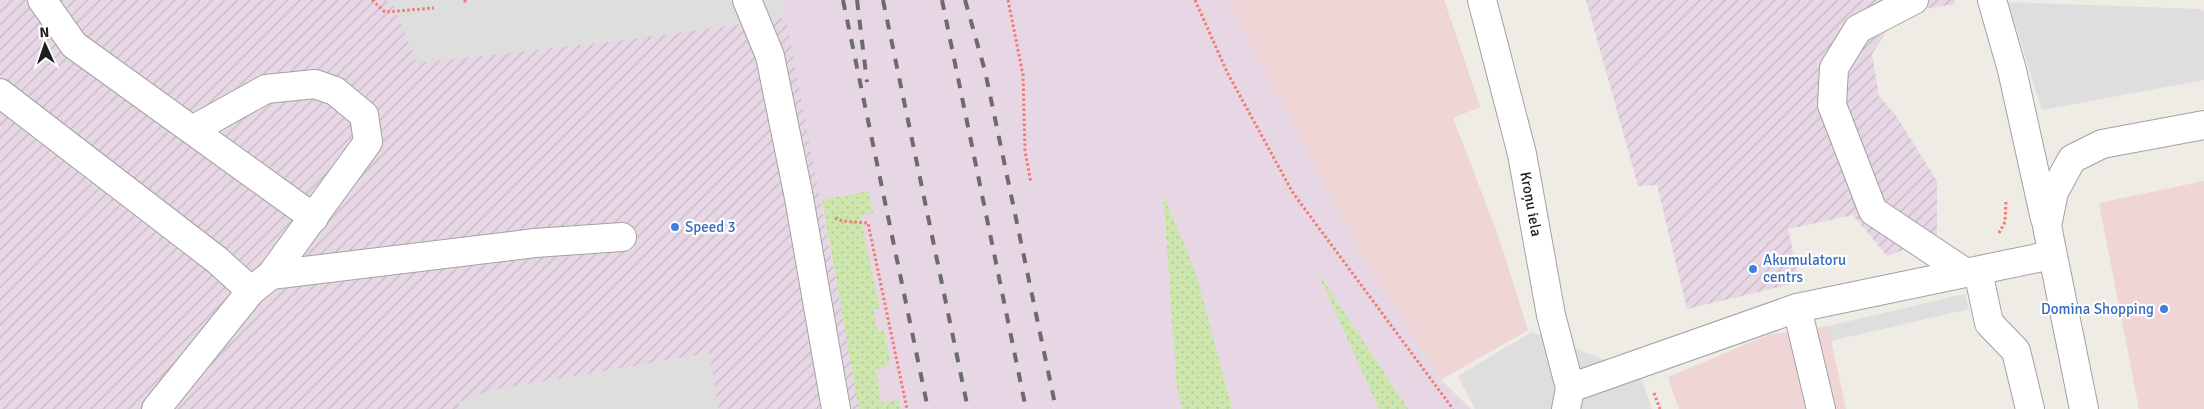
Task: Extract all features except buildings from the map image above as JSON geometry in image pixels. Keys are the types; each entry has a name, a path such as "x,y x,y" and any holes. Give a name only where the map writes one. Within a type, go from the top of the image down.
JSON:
{"street":[{"path":"42,0 74,44 194,129 314,218"},
{"path":"747,0 770,56 799,198 836,409"},
{"name":"Kroņu iela","path":"1482,0 1522,154 1550,315 1568,398"},
{"path":"1914,0 1858,29 1834,68 1832,105 1873,211 1972,272 1989,323 2016,351 2030,409"},
{"path":"1992,0 2012,70 2084,409"},
{"path":"156,409 314,218 368,142 364,115 335,91 315,84 266,89 194,129"},
{"path":"0,93 217,260 261,283 535,243 622,236"},
{"path":"2046,226 2054,192 2072,159 2102,144 2204,125"},
{"path":"1568,398 1797,308 2052,256"},
{"path":"1797,308 1822,409"}],"path":[{"path":"372,0 385,12 434,8"},
{"path":"1008,0 1023,75 1025,151 1031,183"},
{"path":"1195,0 1227,72 1293,193 1453,409"},
{"path":"1972,272 2005,222 2006,198"},
{"path":"868,223 907,409"}],"shaded area":[{"path":"0,0 783,0 860,409 0,409"},
{"path":"386,0 783,0 786,18 634,39 417,63 394,7"},
{"path":"783,0 1228,0 1358,248 1441,380 1471,409 860,409"},
{"path":"1228,0 1444,0 1480,107 1453,118 1498,235 1528,330 1441,380 1358,248"},
{"path":"1586,0 1955,0 1955,4 1924,9 1893,22 1872,54 1879,96 1897,117 1937,181 1937,234 1922,243 1887,256 1853,215 1788,229 1800,282 1687,309 1657,185 1638,186"},
{"path":"2008,2 2200,9 2204,12 2204,80 2042,110"},
{"name":"Domina Shopping","path":"2204,181 2204,409 2139,409 2099,203"},
{"path":"1965,294 1969,309 1831,341 1828,326"},
{"path":"1828,326 1846,409 1679,409 1668,377 1768,335"},
{"path":"1532,332 1639,373 1652,409 1475,409 1458,376"},
{"path":"709,353 719,409 459,409 459,402 492,390"}],"green space":[{"path":"869,191 873,213 860,215 880,309 873,311 878,331 884,330 890,361 886,362 887,367 875,369 882,403 899,400 901,409 859,409 822,200"},
{"path":"1163,194 1196,273 1232,409 1182,409 1177,387"},
{"path":"1317,271 1408,409 1379,409"}],"railway":[{"path":"843,0 928,409"},
{"path":"857,0 867,82"},
{"path":"883,0 968,409"},
{"path":"942,0 1026,409"},
{"path":"965,0 985,71 1056,409"}],"place":[{"name":"Speed 3","path":"675,227"},
{"name":"Akumulatoru centrs","path":"1753,269"},
{"name":"Domina Shopping","path":"2164,309"}]}
